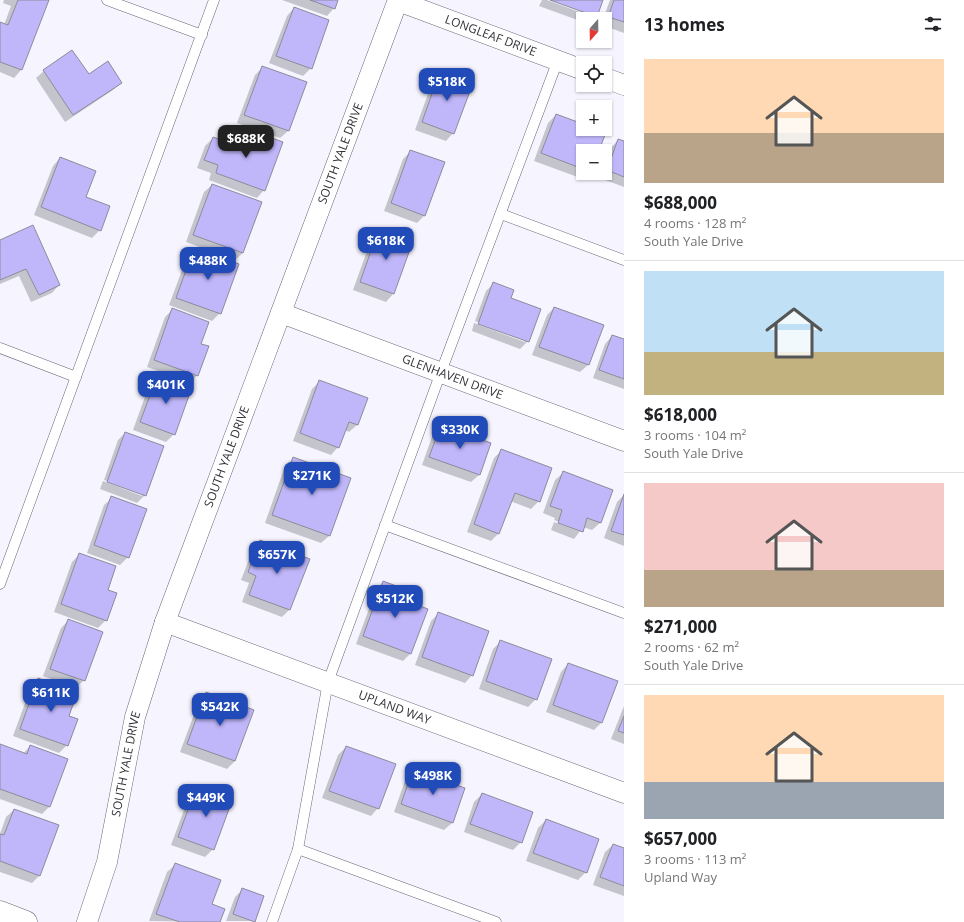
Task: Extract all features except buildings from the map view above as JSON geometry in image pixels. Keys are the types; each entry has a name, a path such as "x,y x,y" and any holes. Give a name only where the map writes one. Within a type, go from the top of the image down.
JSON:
{"street":[{"name":"LONGLEAF DRIVE","path":"398,0 576,67"},
{"name":"SOUTH YALE DRIVE","path":"87,922 107,862 135,717 165,622 398,0"},
{"path":"612,81 624,85"},
{"name":"GLENHAVEN DRIVE","path":"281,313 624,441"},
{"name":"UPLAND WAY","path":"165,622 624,793"},
{"path":"0,912 26,922"}],"lane":[{"path":"107,0 202,35"},
{"path":"0,584 124,242 214,0"},
{"path":"272,922 298,848 328,682 441,372 558,60"},
{"path":"500,214 624,260"},
{"path":"0,348 76,377"},
{"path":"385,525 624,613"},
{"path":"298,848 496,922"}]}
